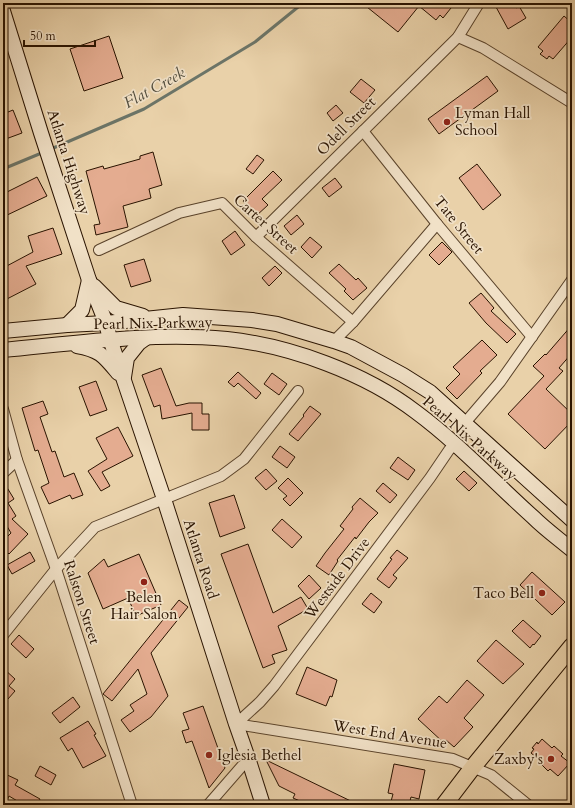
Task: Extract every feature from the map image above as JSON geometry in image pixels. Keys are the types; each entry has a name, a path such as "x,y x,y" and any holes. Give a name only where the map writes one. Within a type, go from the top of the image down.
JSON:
{"main road":[{"name":"Atlanta Highway","path":"3,11 89,280 106,323"},
{"path":"89,280 116,308 149,318"},
{"path":"67,325 82,310 89,280"},
{"name":"Pearl Nix Parkway","path":"3,331 183,315 252,320 277,324 334,341 351,347 403,375 430,392 572,520"},
{"name":"Atlanta Road","path":"106,323 236,724 246,763 263,805"},
{"path":"124,379 126,358 139,343 146,338"},
{"name":"Pearl Nix Parkway","path":"3,350 110,339 228,339 272,347 326,363 341,369 391,395 416,411 455,444 534,518 572,550"},
{"path":"65,344 90,348 103,356 124,379"},
{"path":"444,805 473,767 572,646"}],"street":[{"name":"Odell Street","path":"256,237 458,37 479,3"},
{"path":"458,37 483,48 572,103"},
{"name":"Tate Street","path":"363,131 437,224 532,338"},
{"name":"Carter Street","path":"99,250 178,213 222,203 256,237 353,322"},
{"path":"334,341 353,322 437,224"},
{"path":"464,424 500,382 572,280"},
{"path":"3,635 56,569 95,527 221,476 244,459 298,391"},
{"name":"Ralston Street","path":"3,409 17,460 56,569 132,805"},
{"name":"Westside Drive","path":"236,724 260,702 274,686 430,478 449,450 455,444"},
{"path":"3,473 17,460"},
{"name":"West End Avenue","path":"236,724 453,759 491,775 528,805"},
{"path":"208,805 246,763"}],"building":[{"path":"362,3 455,3 443,18 440,15 436,20 419,6 398,32"},
{"path":"503,3 513,3 516,8 519,6 526,18 508,29 496,7"},
{"path":"564,16 572,23 572,37 553,59 549,56 547,59 540,54 543,51 538,47"},
{"path":"109,36 123,78 84,91 70,49"},
{"path":"487,76 498,91 439,134 428,119"},
{"path":"361,79 375,90 364,103 350,92"},
{"path":"336,105 343,113 333,121 327,113"},
{"path":"13,110 22,133 3,140 3,114"},
{"path":"153,152 162,185 149,189 151,198 123,206 128,227 96,235 94,225 100,224 86,171 103,166 104,169 140,159 140,156"},
{"path":"257,155 264,160 253,174 246,169"},
{"path":"477,164 501,195 483,210 459,178"},
{"path":"273,171 282,180 262,199 268,205 256,216 243,201"},
{"path":"37,177 47,196 3,217 3,194"},
{"path":"335,178 342,187 329,197 322,188"},
{"path":"297,215 304,224 291,235 284,226"},
{"path":"53,228 62,254 26,266 36,284 3,301 3,268 33,252 28,236"},
{"path":"235,231 245,245 231,255 222,241"},
{"path":"310,237 322,247 312,258 301,247"},
{"path":"442,242 452,252 439,265 429,255"},
{"path":"144,259 151,281 131,287 124,265"},
{"path":"339,264 356,280 358,278 367,288 353,300 344,291 346,289 329,273"},
{"path":"275,266 282,273 269,286 262,278"},
{"path":"481,293 494,308 491,311 516,334 507,343 486,323 469,303"},
{"path":"572,325 572,353 559,368 563,371 546,389 572,414 572,421 545,449 508,414 544,376 533,366 545,354 546,355"},
{"path":"482,340 497,355 480,371 482,373 457,399 446,388 460,374 453,367"},
{"path":"161,368 176,406 189,403 202,403 202,414 209,414 209,430 192,430 192,413 162,419 160,405 154,407 142,375"},
{"path":"238,372 261,393 256,399 238,383 234,387 228,382"},
{"path":"272,373 287,384 279,395 264,384"},
{"path":"96,381 107,410 90,416 79,387"},
{"path":"43,401 48,414 40,417 52,452 55,451 64,477 74,473 83,495 72,499 70,495 49,504 41,487 49,483 38,450 35,451 22,408"},
{"path":"310,406 321,414 298,441 289,434"},
{"path":"118,427 133,456 102,472 110,486 101,491 88,471 107,459 96,438"},
{"path":"280,446 295,457 287,468 272,457"},
{"path":"398,457 415,470 408,480 390,468"},
{"path":"266,469 277,481 266,490 255,478"},
{"path":"464,471 477,483 469,491 456,479"},
{"path":"288,478 303,493 290,506 283,499 287,496 278,488"},
{"path":"3,481 14,499 8,503 16,516 12,519 28,534 9,554 3,548 3,541 11,533 5,523 3,524"},
{"path":"383,483 397,495 390,503 376,491"},
{"path":"234,495 245,528 220,537 209,503"},
{"path":"360,498 378,513 356,539 355,537 337,560 338,561 329,575 316,566 344,529 340,526 353,509 352,507"},
{"path":"282,519 302,537 292,548 272,530"},
{"path":"248,544 273,613 301,597 308,609 278,626 287,650 272,655 275,663 263,668 221,554"},
{"path":"397,550 408,558 393,575 397,578 389,588 377,579 392,559 390,558"},
{"path":"30,552 35,561 12,574 7,565"},
{"path":"139,554 161,605 136,616 128,598 103,609 88,573 104,559 108,567"},
{"name":"Taco Bell","path":"532,572 565,602 552,615 520,585"},
{"path":"309,575 321,588 309,599 298,586"},
{"path":"371,593 382,602 374,613 362,604"},
{"path":"179,600 188,607 151,653 168,696 151,717 130,732 121,720 134,711 130,705 147,694 138,669 112,701 103,694"},
{"path":"523,620 541,636 530,648 512,631"},
{"path":"19,635 34,649 26,658 11,644"},
{"path":"496,640 524,664 503,684 477,661"},
{"path":"307,667 337,680 332,697 330,696 326,706 296,694"},
{"path":"3,668 15,679 9,686 15,691 8,699 3,695"},
{"path":"467,680 484,695 464,718 473,727 454,747 446,740 444,743 418,719 439,696 447,703"},
{"path":"73,697 80,707 60,723 52,713"},
{"name":"Iglesia Bethel","path":"203,706 225,768 209,788 192,741 186,743 182,731 189,729 183,713"},
{"path":"88,721 106,756 83,768 72,748 68,751 60,738"},
{"name":"Zaxby's","path":"542,739 552,748 554,746 563,754 561,756 570,763 558,776 550,769 548,771 540,763 541,761 531,753 534,749 532,748"},
{"path":"266,760 359,805 318,805 312,802 311,805 309,805 293,798 295,794 279,786"},
{"path":"394,764 425,770 419,799 411,797 409,805 390,805 393,794 388,793"},
{"path":"40,766 56,775 51,785 35,776"},
{"path":"3,773 18,780 15,785 40,799 37,805 24,805 9,796 5,805 3,805"}],"waterway":[{"name":"Flat Creek","path":"51,149 144,109 255,42 303,3"},
{"name":"Flat Creek","path":"3,169 44,152"}],"place":[{"name":"Lyman Hall School","path":"447,122"},
{"name":"Belen Hair Salon","path":"144,582"},
{"name":"Taco Bell","path":"542,593"},
{"name":"Iglesia Bethel","path":"209,755"},
{"name":"Zaxby's","path":"551,759"}]}
